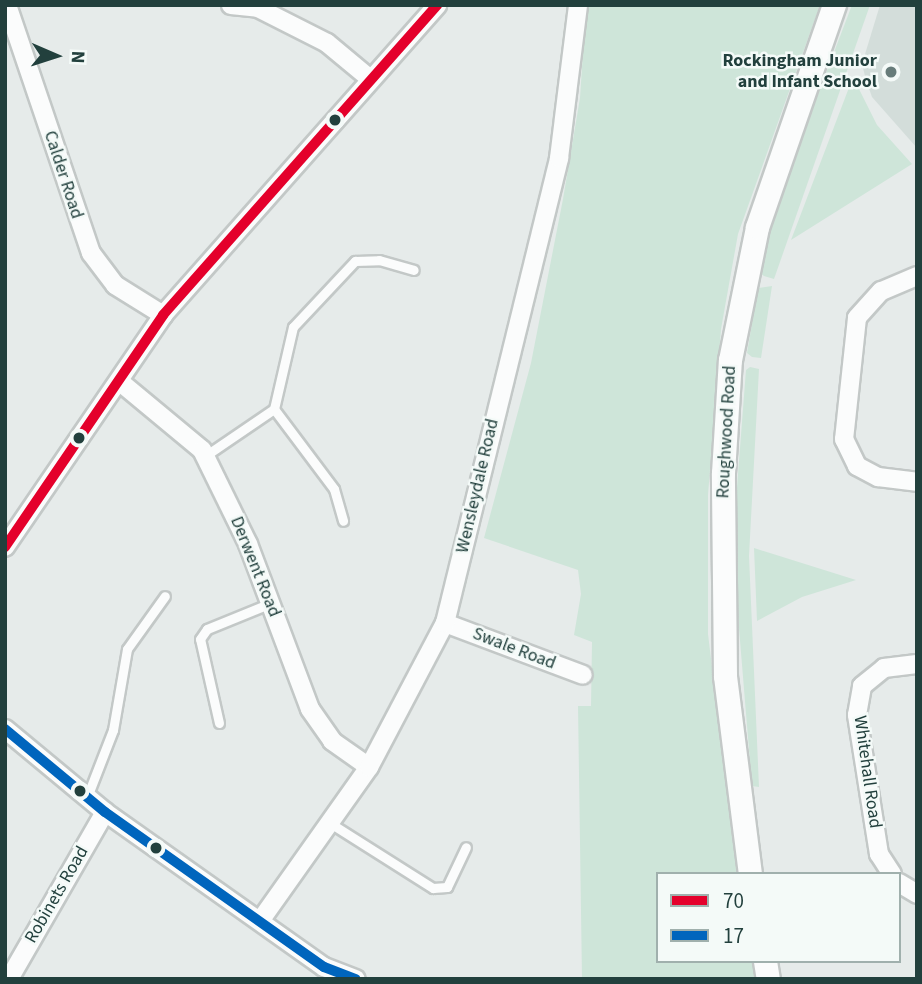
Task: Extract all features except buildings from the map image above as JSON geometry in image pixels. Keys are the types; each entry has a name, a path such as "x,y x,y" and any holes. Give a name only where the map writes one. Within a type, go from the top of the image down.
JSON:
{"street":[{"path":"231,5 258,8 327,43 369,78"},
{"path":"5,547 163,315 369,78 437,5"},
{"name":"Wensleydale Road","path":"260,921 369,768 446,623 559,158 578,5"},
{"name":"Roughwood Road","path":"750,872 725,676 723,473 730,360 757,227 834,5"},
{"name":"Calder Road","path":"9,6 90,253 115,285 163,315"},
{"path":"917,276 881,291 857,318 844,439 857,466 878,477 917,482"},
{"name":"Derwent Road","path":"119,381 205,456 271,603 310,709 332,741 369,768"},
{"name":"Swale Road","path":"446,623 583,675"},
{"name":"Whitehall Road","path":"891,872 879,854 857,715 862,686 884,668 917,664"},
{"path":"5,729 105,811 324,967 356,979"},
{"name":"Robinets Road","path":"9,974 105,811"},
{"path":"901,884 917,894"}],"lane":[{"path":"205,456 274,409 293,327 355,261 379,260 414,270"},
{"path":"274,409 334,489 343,521"},
{"path":"88,797 113,730 127,649 165,596"},
{"path":"219,723 200,639 207,629 271,603"},
{"path":"330,823 433,888 447,887 466,847"}],"shaded area":[{"name":"Rockingham Junior and Infant School","path":"880,5 917,5 917,148 872,97 866,80 862,64"}],"green space":[{"path":"586,5 820,5 738,234 721,329 708,495 708,634 737,872 656,872 656,963 752,963 755,979 582,979 578,706 591,706 592,642 574,635 581,594 578,570 484,538 531,363 580,98"},
{"path":"852,5 870,5 774,279 764,276 760,273 776,204"},
{"path":"853,77 877,125 912,164 791,240"},
{"path":"772,286 761,358 752,357 747,353 758,288"},
{"path":"750,367 759,369 749,556 759,787 752,786 736,592 737,487 746,370"},
{"path":"754,548 856,580 802,597 757,621"}],"transit line":[{"name":"70","path":"5,547 163,315 437,5"},
{"name":"17","path":"5,729 105,812 324,967 356,979"}],"place":[{"name":"Rockingham Junior and Infant School","path":"891,72"}]}
